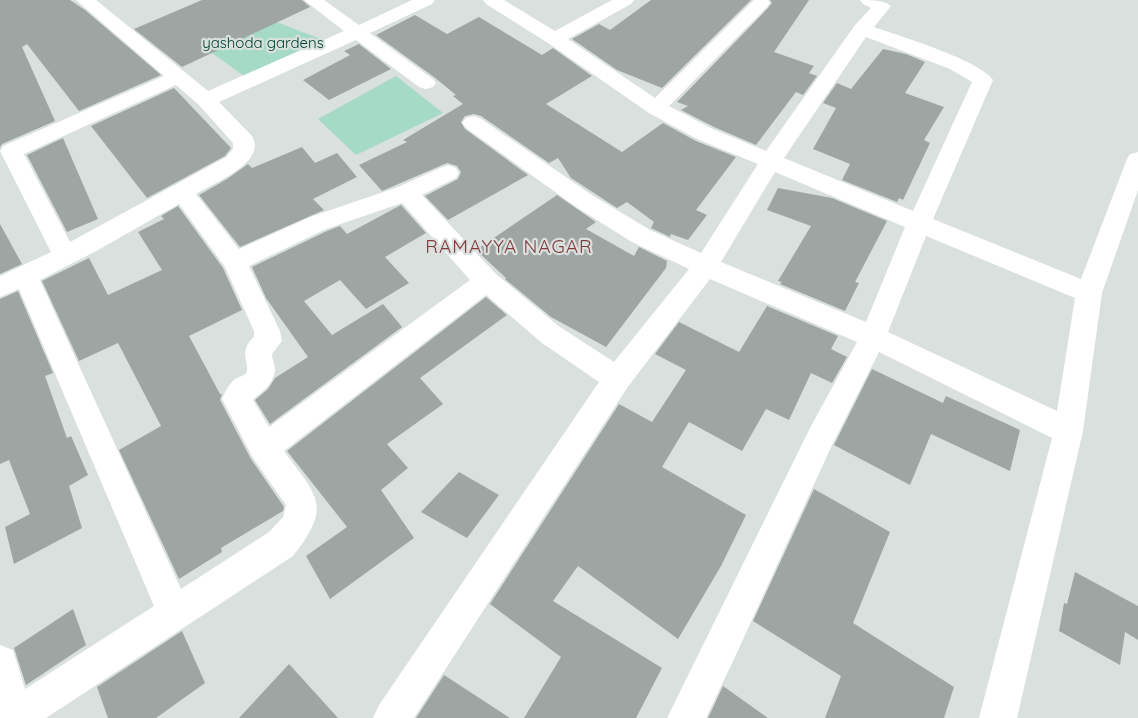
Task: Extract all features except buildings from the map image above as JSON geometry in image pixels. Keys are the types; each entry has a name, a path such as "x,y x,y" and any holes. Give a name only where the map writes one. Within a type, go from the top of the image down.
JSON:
{"street":[{"path":"85,0 206,100 244,141 244,151 234,162 65,256 13,281 175,614"},
{"path":"313,0 426,83"},
{"path":"206,100 426,0"},
{"path":"492,0 555,39 656,108 705,134 1090,293"},
{"path":"555,39 626,0"},
{"path":"392,718 617,379 706,266 771,161 862,29 882,6 868,0"},
{"path":"656,108 761,3"},
{"path":"686,718 723,645 821,436 873,337 919,223 983,80 957,65 862,29"},
{"path":"65,256 11,155 11,151 178,77"},
{"path":"473,122 584,201 641,236 706,266 873,337 1068,431"},
{"path":"998,718 1068,431 1090,293 1138,159"},
{"path":"235,262 318,223 406,193 448,173"},
{"path":"0,663 14,717 281,544 297,525 302,502 264,448 236,399 244,389 256,382 259,376 261,370 258,359 259,349 268,341 268,331 235,262 182,191"},
{"path":"406,193 487,281 551,335 617,379"},
{"path":"264,448 487,281"}],"green space":[{"name":"yashoda gardens","path":"261,16 326,41 244,76 208,50"},
{"path":"396,76 443,113 356,155 318,119"}],"district":[{"name":"RAMAYYA NAGAR","path":"509,246"}]}
